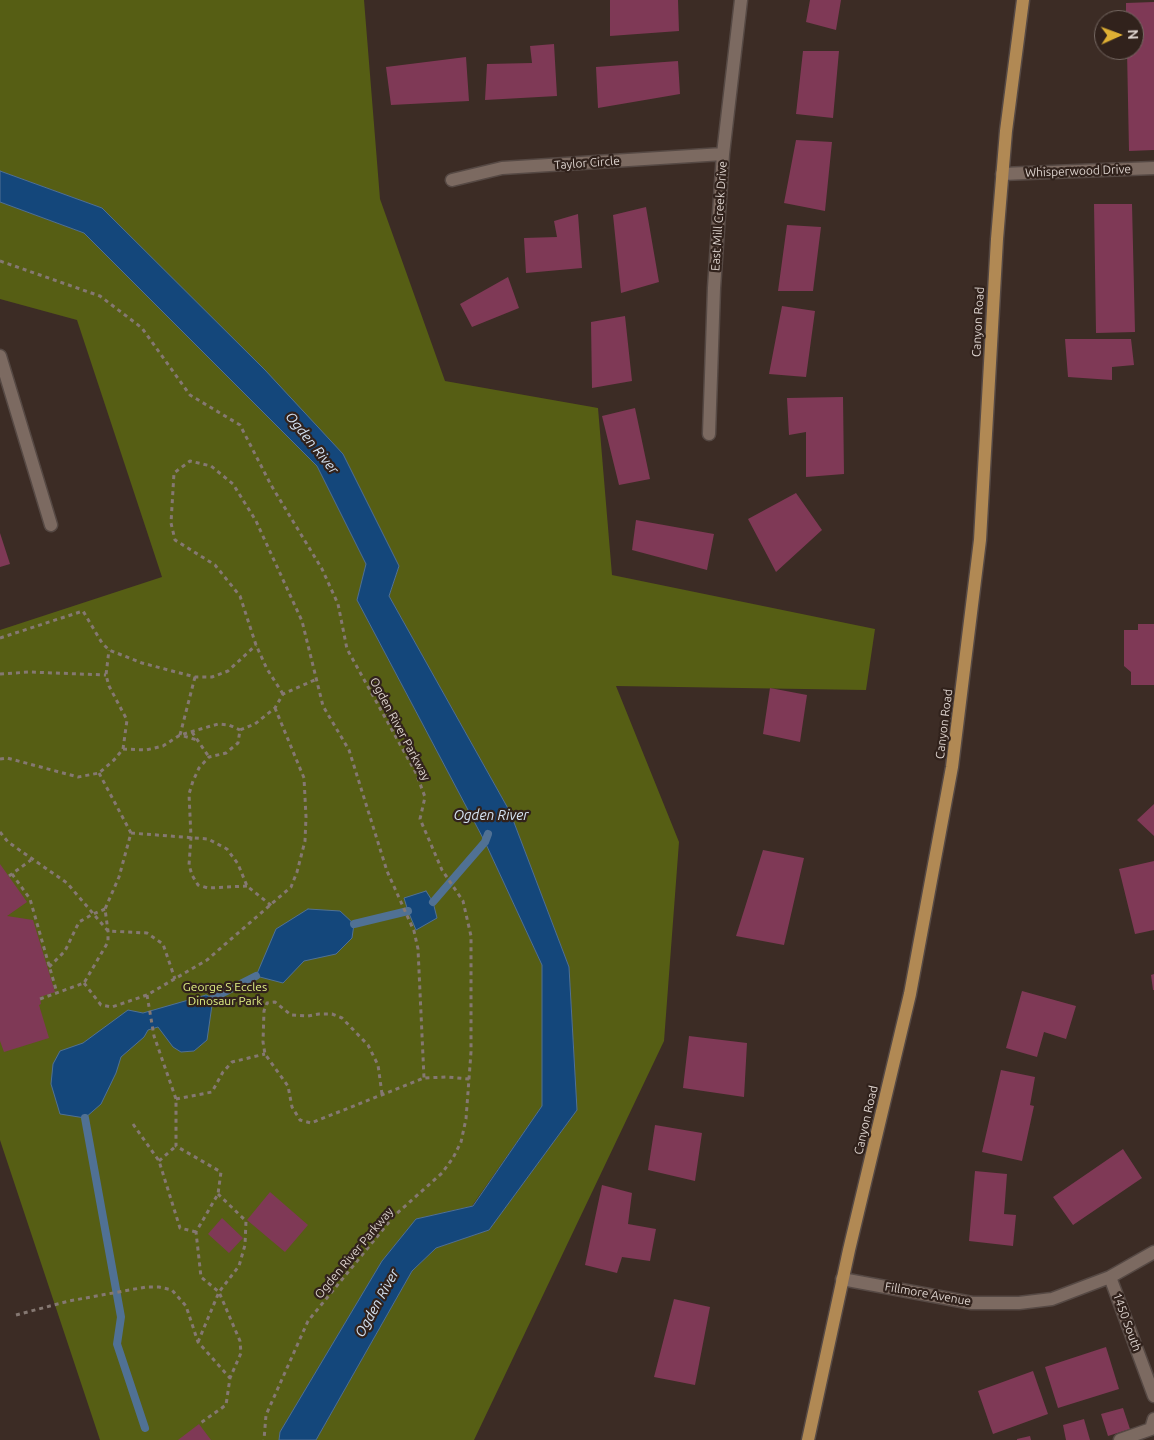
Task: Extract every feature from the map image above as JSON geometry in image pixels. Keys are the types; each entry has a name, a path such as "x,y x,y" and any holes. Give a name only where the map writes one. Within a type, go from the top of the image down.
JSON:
{"main road":[{"name":"Canyon Road","path":"808,1440 842,1279 910,994 952,767 980,540 1002,174 1023,0"}],"street":[{"name":"East Mill Creek Drive","path":"709,434 714,288 723,154 741,0"},
{"name":"Taylor Circle","path":"452,180 502,168 723,154"},
{"name":"Whisperwood Drive","path":"1002,174 1154,168"},
{"path":"0,356 51,525"},
{"name":"Fillmore Avenue","path":"842,1279 972,1303 1019,1303 1052,1298 1110,1277 1154,1252"},
{"name":"1450 South","path":"1110,1277 1154,1396"},
{"path":"1120,1440 1153,1424"}],"path":[{"name":"Ogden River Parkway","path":"0,261 100,296 142,328 190,394 240,425 271,485 322,569 338,604 347,649 416,773 425,797 420,819 442,870 463,901 471,936 471,1052 466,1119 461,1142 453,1158 442,1173 394,1216 308,1321 266,1415 264,1440"},
{"path":"283,694 267,669 256,645 240,596 215,565 175,540 171,523 174,473 190,460 211,466 233,484 256,521 302,621 323,706 349,750 387,871 414,931 418,949 424,1078"},
{"path":"0,638 83,610 102,643 110,650 142,663 194,677 212,677 228,672 256,645"},
{"path":"0,759 7,758 78,777 99,773 114,760 122,749 127,720 106,675 110,650"},
{"path":"0,674 29,672 106,675"},
{"path":"180,735 194,677"},
{"path":"122,749 146,750 163,746 180,735 218,724 229,725 240,730 255,724 275,708 283,694 317,679"},
{"path":"84,983 100,1005 112,1007 147,995 207,960 272,906 291,887 305,841 304,778 275,708"},
{"path":"240,730 238,744 226,753 209,757 199,768 189,794 191,837 189,865 198,885 208,888 247,886"},
{"path":"192,732 209,757"},
{"path":"180,735 197,740"},
{"path":"40,999 84,983 108,942 105,909 120,877 130,832 99,773"},
{"path":"0,832 8,842 31,860 67,883 108,931 147,933 163,944 174,979"},
{"path":"130,832 208,839 227,849 238,864 247,886 272,906"},
{"path":"31,860 10,875 30,899 57,993"},
{"path":"49,967 65,951 79,922 105,909"},
{"path":"147,995 154,1036 176,1099 176,1146 159,1161"},
{"path":"382,1094 378,1065 368,1045 342,1018 332,1014 291,1015 275,1002 268,1003 264,1011 262,1042 266,1054 288,1086 292,1107 300,1120 310,1122 424,1078 448,1077 469,1079"},
{"path":"176,1099 212,1092 223,1072 232,1062 266,1054"},
{"path":"133,1124 159,1161 180,1228 196,1232"},
{"path":"176,1146 222,1172 218,1194 196,1232 201,1277 218,1292 240,1341 241,1353 230,1378 226,1405 199,1424"},
{"path":"198,1342 218,1292 238,1266 245,1245 246,1221 218,1194"},
{"path":"16,1315 69,1301 127,1290 159,1287 172,1290 186,1306 198,1342 230,1378"}],"green space":[{"path":"0,0 364,0 380,199 445,381 598,408 612,575 875,629 866,690 616,686 679,842 664,1041 474,1440 316,1440 412,1271 436,1248 489,1230 577,1110 569,967 510,812 389,596 399,566 343,454 102,208 0,171"},
{"name":"George S Eccles Dinosaur Park","path":"0,202 84,233 317,466 366,564 357,600 485,842 542,965 542,1106 472,1206 416,1219 382,1261 280,1432 279,1440 100,1440 0,1140 0,630 162,577 77,320 0,299"}],"water":[{"name":"Ogden River","path":"0,171 102,208 265,370 343,454 399,566 389,596 510,812 569,967 577,1110 489,1230 436,1248 412,1271 316,1440 279,1440 280,1432 382,1261 416,1219 473,1206 542,1106 542,965 485,842 357,600 366,564 317,466 84,233 0,202"},
{"path":"426,891 433,902 437,918 416,930 404,898"},
{"path":"308,909 340,911 354,924 352,938 336,954 304,961 283,983 256,976 276,929"},
{"path":"206,995 213,998 207,1040 194,1051 181,1052 173,1047 158,1027 148,1030 144,1037 121,1057 116,1073 101,1104 85,1118 60,1114 51,1084 53,1064 60,1051 83,1043 128,1010 143,1013"}],"building":[{"path":"610,0 678,0 679,31 610,36"},
{"path":"810,0 841,0 836,30 806,22"},
{"path":"1154,2 1154,150 1129,151 1127,60 1144,60 1144,10 1126,10 1126,3"},
{"path":"554,44 557,96 485,100 487,64 532,63 530,46"},
{"path":"803,51 839,51 833,118 796,114"},
{"path":"466,57 469,101 391,105 386,67"},
{"path":"678,61 680,94 598,108 596,67"},
{"path":"796,140 832,142 825,211 784,203"},
{"path":"1094,204 1132,204 1135,332 1096,333"},
{"path":"646,207 659,282 621,293 613,215"},
{"path":"578,214 582,268 526,273 524,238 557,237 554,221"},
{"path":"787,225 821,227 813,291 778,291"},
{"path":"508,277 519,308 472,327 460,304"},
{"path":"782,306 815,311 806,377 769,374"},
{"path":"625,316 632,381 592,388 591,322"},
{"path":"1065,339 1131,339 1134,365 1112,367 1112,380 1068,377"},
{"path":"843,397 844,474 806,477 806,432 789,435 787,398"},
{"path":"635,408 650,479 619,485 602,416"},
{"path":"796,493 822,530 776,572 748,519"},
{"path":"636,520 714,534 707,570 632,550"},
{"path":"0,533 10,564 0,567"},
{"path":"1138,624 1154,624 1154,685 1131,685 1131,672 1124,666 1124,630 1138,630"},
{"path":"770,688 807,695 800,742 763,734"},
{"path":"1154,804 1154,836 1137,820"},
{"path":"763,850 804,858 784,945 736,936"},
{"path":"1154,861 1154,930 1135,934 1119,869"},
{"path":"0,864 27,902 7,916 33,920 55,992 40,997 41,1004 39,1005 49,1038 4,1052 0,1041"},
{"path":"1154,974 1154,990 1153,990 1151,975"},
{"path":"1022,991 1076,1006 1066,1039 1044,1032 1037,1057 1006,1048"},
{"path":"689,1036 747,1043 744,1097 683,1088"},
{"path":"1001,1070 1035,1077 1030,1105 1034,1106 1022,1161 982,1152"},
{"path":"655,1125 702,1133 695,1181 648,1170"},
{"path":"1123,1149 1142,1178 1073,1225 1053,1197"},
{"path":"975,1171 1007,1174 1004,1214 1016,1215 1013,1246 969,1241"},
{"path":"602,1185 632,1193 628,1224 656,1229 650,1261 622,1257 617,1273 585,1265"},
{"path":"270,1192 308,1225 285,1252 247,1220"},
{"path":"222,1218 243,1238 229,1253 208,1234"},
{"path":"674,1299 710,1307 695,1385 654,1377"},
{"path":"1106,1347 1119,1389 1058,1408 1045,1367"},
{"path":"1033,1371 1048,1414 993,1434 978,1391"},
{"path":"1123,1408 1130,1429 1108,1436 1101,1414"},
{"path":"1084,1419 1090,1440 1066,1440 1063,1425"},
{"path":"199,1424 211,1440 178,1440"},
{"path":"1030,1436 1031,1440 1017,1440 1017,1439"}],"waterway":[{"path":"433,902 485,842 488,834"},
{"path":"354,924 408,911"},
{"path":"213,998 256,976"},
{"path":"85,1118 121,1317 117,1344 145,1428"}]}
